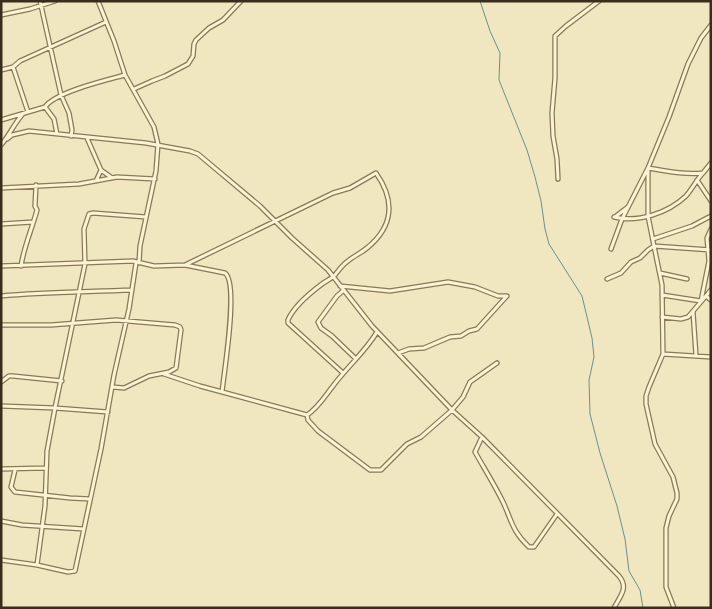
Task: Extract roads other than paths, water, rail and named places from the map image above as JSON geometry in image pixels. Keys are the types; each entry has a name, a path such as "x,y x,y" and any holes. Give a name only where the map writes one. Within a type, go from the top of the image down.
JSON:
{"street":[{"path":"1,15 55,1"},
{"path":"1,560 68,572 75,571 127,320 136,262 158,158 158,144 153,123 125,75 120,56 98,1"},
{"path":"134,89 188,64 193,56 196,40 209,28 223,20 241,1"},
{"path":"558,179 552,113 556,36 599,1"},
{"path":"40,4 60,95 68,113 72,130 71,136"},
{"path":"1,70 106,22"},
{"path":"611,249 622,219 648,168 688,64 701,38 711,25"},
{"path":"13,66 28,112"},
{"path":"1,120 45,106 60,95 125,75"},
{"path":"45,106 54,119 57,134"},
{"path":"7,139 15,122 23,114"},
{"path":"72,130 77,136"},
{"path":"1,145 12,135 29,131 158,144 198,154 260,206 334,276 377,332 624,582 622,593 614,608"},
{"path":"86,137 100,170 112,178"},
{"path":"628,207 614,217 622,219 648,216 666,209 685,196 711,163"},
{"path":"648,168 686,174 703,174"},
{"path":"648,168 648,216 660,273 663,354 649,387 646,404 655,444 673,476 678,499 669,516 666,528 666,588 674,608"},
{"path":"96,180 100,170"},
{"path":"185,265 244,238 333,193 350,188 374,173 377,174 389,204 390,212 386,225 367,248 344,264 334,276 310,294 288,320 288,323 343,373"},
{"path":"1,188 70,185 112,178 154,179"},
{"path":"697,180 711,201"},
{"path":"21,266 27,239 31,233 37,210 35,206 36,185"},
{"path":"37,565 46,468 55,408 85,264 84,229 89,214 146,217"},
{"path":"653,239 692,226 711,216"},
{"path":"1,224 33,222"},
{"path":"700,301 708,267 710,250 707,238 711,229"},
{"path":"606,279 621,273 631,262 640,258 654,246 710,250"},
{"path":"136,262 138,256"},
{"path":"1,266 136,262 154,266 185,265 225,273 230,280 232,304 222,392"},
{"path":"660,273 688,279"},
{"path":"340,286 390,291 448,282 474,287 498,296 506,296 477,329 461,336 450,337 424,348 409,349 398,353"},
{"path":"348,295 350,286"},
{"path":"1,296 31,293 132,290"},
{"path":"344,290 337,296 318,322 322,328 356,359"},
{"path":"662,317 685,319 711,290"},
{"path":"662,295 700,301"},
{"path":"706,296 711,300"},
{"path":"693,312 696,355"},
{"path":"1,326 127,320 180,327 176,368 164,374 148,376 124,388 113,387"},
{"path":"307,415 369,346 377,332"},
{"path":"663,354 711,357"},
{"path":"307,415 308,420 318,431 365,466 375,471 383,468 407,444 421,438 463,398 470,382 497,363"},
{"path":"164,374 178,380 307,415"},
{"path":"1,382 9,376 62,380"},
{"path":"1,406 108,412"},
{"path":"482,437 475,452 500,495 513,529 528,547 534,547 557,514"},
{"path":"1,469 46,468"},
{"path":"15,470 12,490 28,494 90,499"},
{"path":"1,521 84,529"}],"waterway":[{"path":"480,1 500,53 499,80 527,150 541,201 549,244 582,296 592,338 594,357 589,380 590,414 617,506 625,539 629,571 640,590 643,608"}]}
